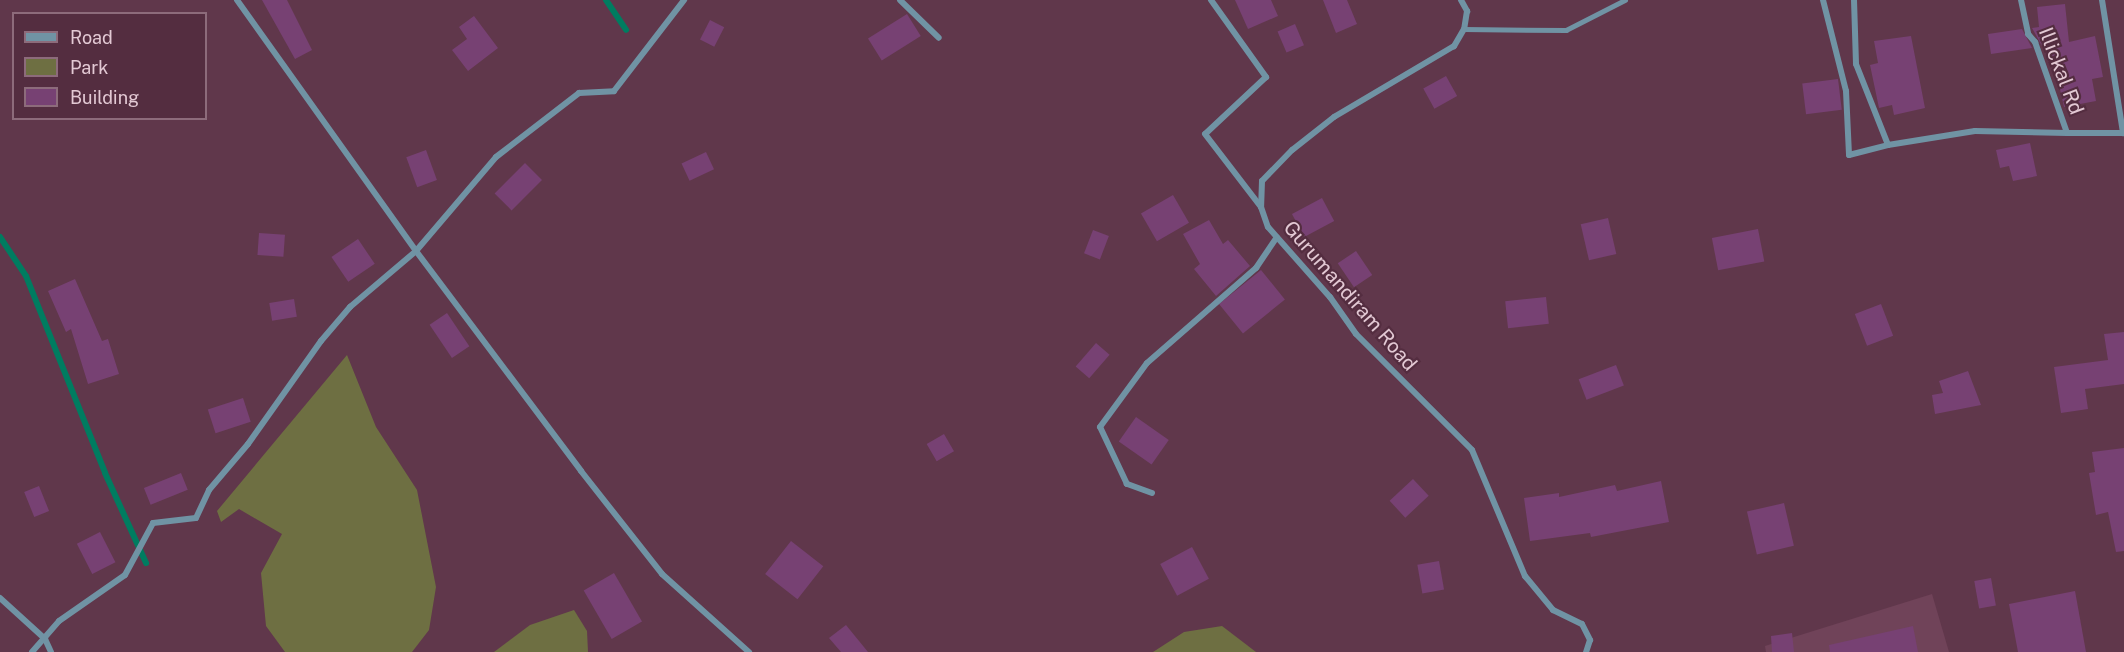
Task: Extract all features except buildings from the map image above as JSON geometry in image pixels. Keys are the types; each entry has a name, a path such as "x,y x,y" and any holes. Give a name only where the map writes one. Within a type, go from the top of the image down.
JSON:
{"street":[{"path":"237,0 416,251 662,574 749,652"},
{"path":"32,652 59,621 124,575 153,524 196,518 210,490 248,444 321,341 350,307 416,251 496,157 579,93 614,91 684,0"},
{"path":"900,0 939,38"},
{"name":"Gurumandiram Road","path":"1211,0 1266,77 1205,134 1261,207 1268,227 1330,297 1356,334 1472,450 1525,576 1553,610 1582,624 1590,640 1586,652"},
{"path":"1261,207 1262,181 1293,150 1334,117 1454,46 1464,29 1467,11 1461,0"},
{"path":"1823,0 1846,91 1849,155 1888,145 1975,131 2067,133"},
{"path":"1854,0 1856,64 1888,145"},
{"name":"Illickal Rd","path":"2021,0 2028,34 2035,42 2067,133 2123,133 2102,0"},
{"path":"1152,493 1127,484 1100,428 1147,363 1256,268 1277,237"},
{"path":"0,598 45,639 51,652"}],"lane":[{"path":"1464,29 1566,30 1625,0"}],"shaded area":[{"path":"1932,594 1949,652 1766,652 1765,646"}],"green space":[{"path":"347,355 376,427 417,490 436,587 429,630 412,652 285,652 266,626 261,573 282,534 239,509 221,522 217,511"},
{"path":"574,610 587,631 588,652 494,652 530,625"},
{"path":"1222,626 1256,652 1153,652 1184,632"}],"waterway":[{"path":"606,0 626,30"},
{"path":"0,237 26,276 105,473 146,563"}]}
